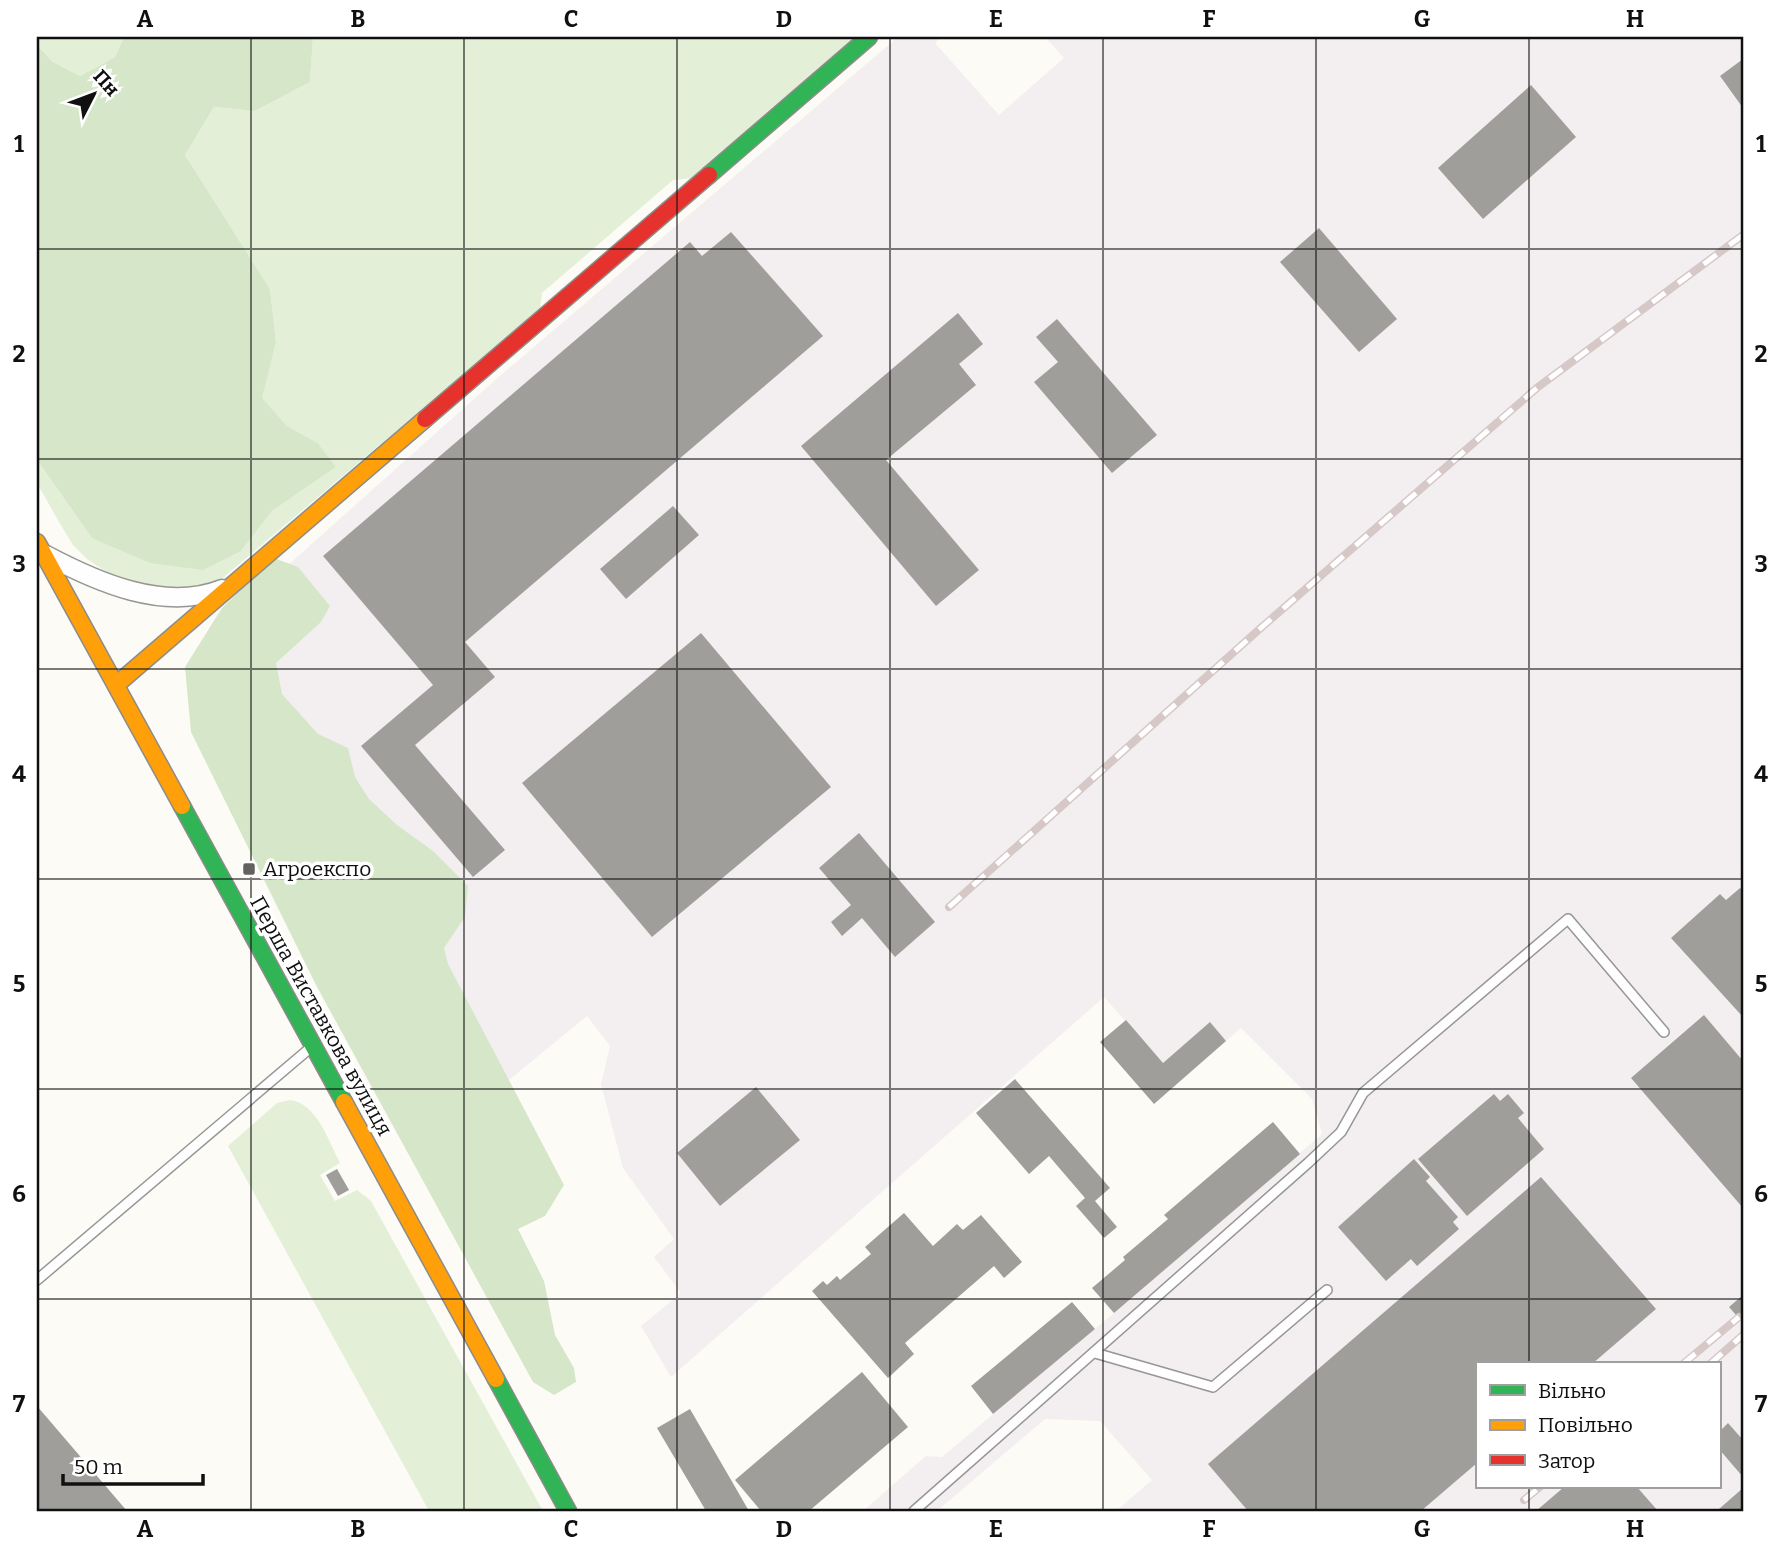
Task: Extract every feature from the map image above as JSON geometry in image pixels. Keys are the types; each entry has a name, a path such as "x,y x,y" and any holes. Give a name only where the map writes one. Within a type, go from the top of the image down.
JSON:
{"main road":[{"path":"116,685 869,37"},
{"name":"Перша Виставкова вулиця","path":"40,548 568,1511"}],"street":[{"path":"40,548 96,579 145,594 193,596 213,593 232,585"}],"lane":[{"path":"914,1511 1341,1132 1363,1093 1568,919 1664,1032"},
{"path":"37,1280 313,1045"},
{"path":"1095,1353 1213,1387 1327,1290"}],"shaded area":[{"path":"898,37 941,37 935,43 999,115 1064,58 1045,37 1743,37 1743,1511 1116,1511 1152,1480 1100,1421 1045,1419 937,1511 863,1511 926,1456 942,1457 1322,1134 1312,1099 1241,1028 1226,1041 1209,1023 1163,1063 1104,997 671,1377 641,1326 681,1293 654,1257 674,1239 623,1168 601,1084 610,1046 587,1016 493,1093 231,616 502,374"}],"green space":[{"path":"37,37 124,37 115,57 80,76 53,62 37,45"},
{"path":"124,37 313,37 310,82 255,111 214,107 185,155 270,289 276,342 262,398 287,426 318,443 336,467 272,511 241,551 203,570 150,563 92,538 37,460 37,45 53,62 80,76 115,57"},
{"path":"313,37 861,37 695,178 673,180 542,293 540,309 219,581 203,587 170,588 118,578 87,559 73,545 37,483 37,460 92,538 241,551 272,511 336,467 318,443 287,426 261,398 276,342 270,289 185,155 214,107 255,111 310,82"},
{"path":"274,558 298,567 330,606 321,622 276,663 282,694 318,734 348,748 355,777 369,799 397,825 433,851 468,886 465,917 444,948 448,964 564,1185 545,1216 518,1229 544,1281 555,1335 574,1368 576,1382 554,1395 533,1382 316,985 191,732 185,667 222,608"},
{"path":"290,1100 308,1108 315,1116 340,1163 320,1175 335,1201 357,1190 371,1201 543,1511 429,1511 228,1146 277,1103"}],"building":[{"path":"1743,59 1743,108 1720,76"},
{"path":"1531,85 1576,137 1483,219 1438,168"},
{"path":"1319,228 1397,319 1359,352 1280,262"},
{"path":"731,232 823,336 465,642 495,677 415,745 505,850 473,877 361,746 433,685 323,556 690,242 702,256"},
{"path":"958,313 983,344 959,364 976,385 886,460 979,570 936,606 801,446"},
{"path":"1057,319 1157,435 1112,473 1034,382 1058,362 1036,337"},
{"path":"673,506 699,535 626,599 600,569"},
{"path":"701,633 831,787 652,937 522,783"},
{"path":"859,833 935,922 895,957 862,918 842,936 831,922 851,905 819,868"},
{"path":"1740,888 1743,891 1743,1017 1671,938 1720,894 1726,900"},
{"path":"1704,1015 1743,1061 1743,1208 1631,1078"},
{"path":"1126,1020 1163,1063 1210,1022 1226,1041 1154,1104 1100,1042"},
{"path":"1015,1079 1110,1188 1095,1201 1117,1227 1104,1238 1076,1206 1085,1198 1049,1156 1029,1174 976,1113"},
{"path":"756,1087 800,1140 720,1206 677,1153"},
{"path":"1494,1094 1500,1101 1508,1094 1524,1113 1518,1118 1544,1149 1467,1216 1418,1159"},
{"path":"1273,1122 1300,1154 1114,1313 1092,1288 1125,1260 1123,1257 1168,1219 1164,1215"},
{"path":"1414,1159 1430,1177 1426,1181 1458,1217 1453,1222 1459,1229 1417,1266 1411,1259 1386,1281 1338,1227"},
{"path":"337,1169 349,1190 338,1196 326,1175"},
{"path":"1541,1177 1656,1309 1594,1362 1476,1362 1476,1464 1421,1511 1248,1511 1208,1464"},
{"path":"904,1213 933,1246 957,1224 963,1230 981,1215 1022,1262 1004,1278 994,1266 905,1343 914,1354 888,1378 812,1291 823,1281 827,1285 837,1276 840,1280 871,1254 865,1247"},
{"path":"1743,1295 1743,1323 1729,1307"},
{"path":"1072,1302 1095,1329 993,1414 971,1386"},
{"path":"862,1372 908,1427 809,1511 761,1511 735,1480"},
{"path":"37,1406 127,1511 37,1511"},
{"path":"690,1409 749,1511 706,1511 657,1428"},
{"path":"1728,1423 1743,1440 1743,1477 1720,1450 1720,1431"},
{"path":"1563,1488 1638,1488 1658,1511 1536,1511"},
{"path":"1743,1488 1743,1511 1720,1511 1719,1509"}],"railway":[{"path":"949,907 1263,626 1538,387 1743,235"},
{"path":"1685,1362 1739,1317"},
{"path":"1712,1362 1743,1335"},
{"path":"1524,1500 1539,1488"}],"traffic: fast":[{"path":"709,175 869,37"},
{"path":"182,806 344,1102"},
{"path":"496,1379 568,1511"}],"traffic: slow":[{"path":"116,685 425,419"},
{"path":"37,542 182,806"},
{"path":"344,1102 496,1379"}],"traffic: jam":[{"path":"425,419 709,175"}],"place":[{"name":"Агроекспо","path":"249,869"}]}
